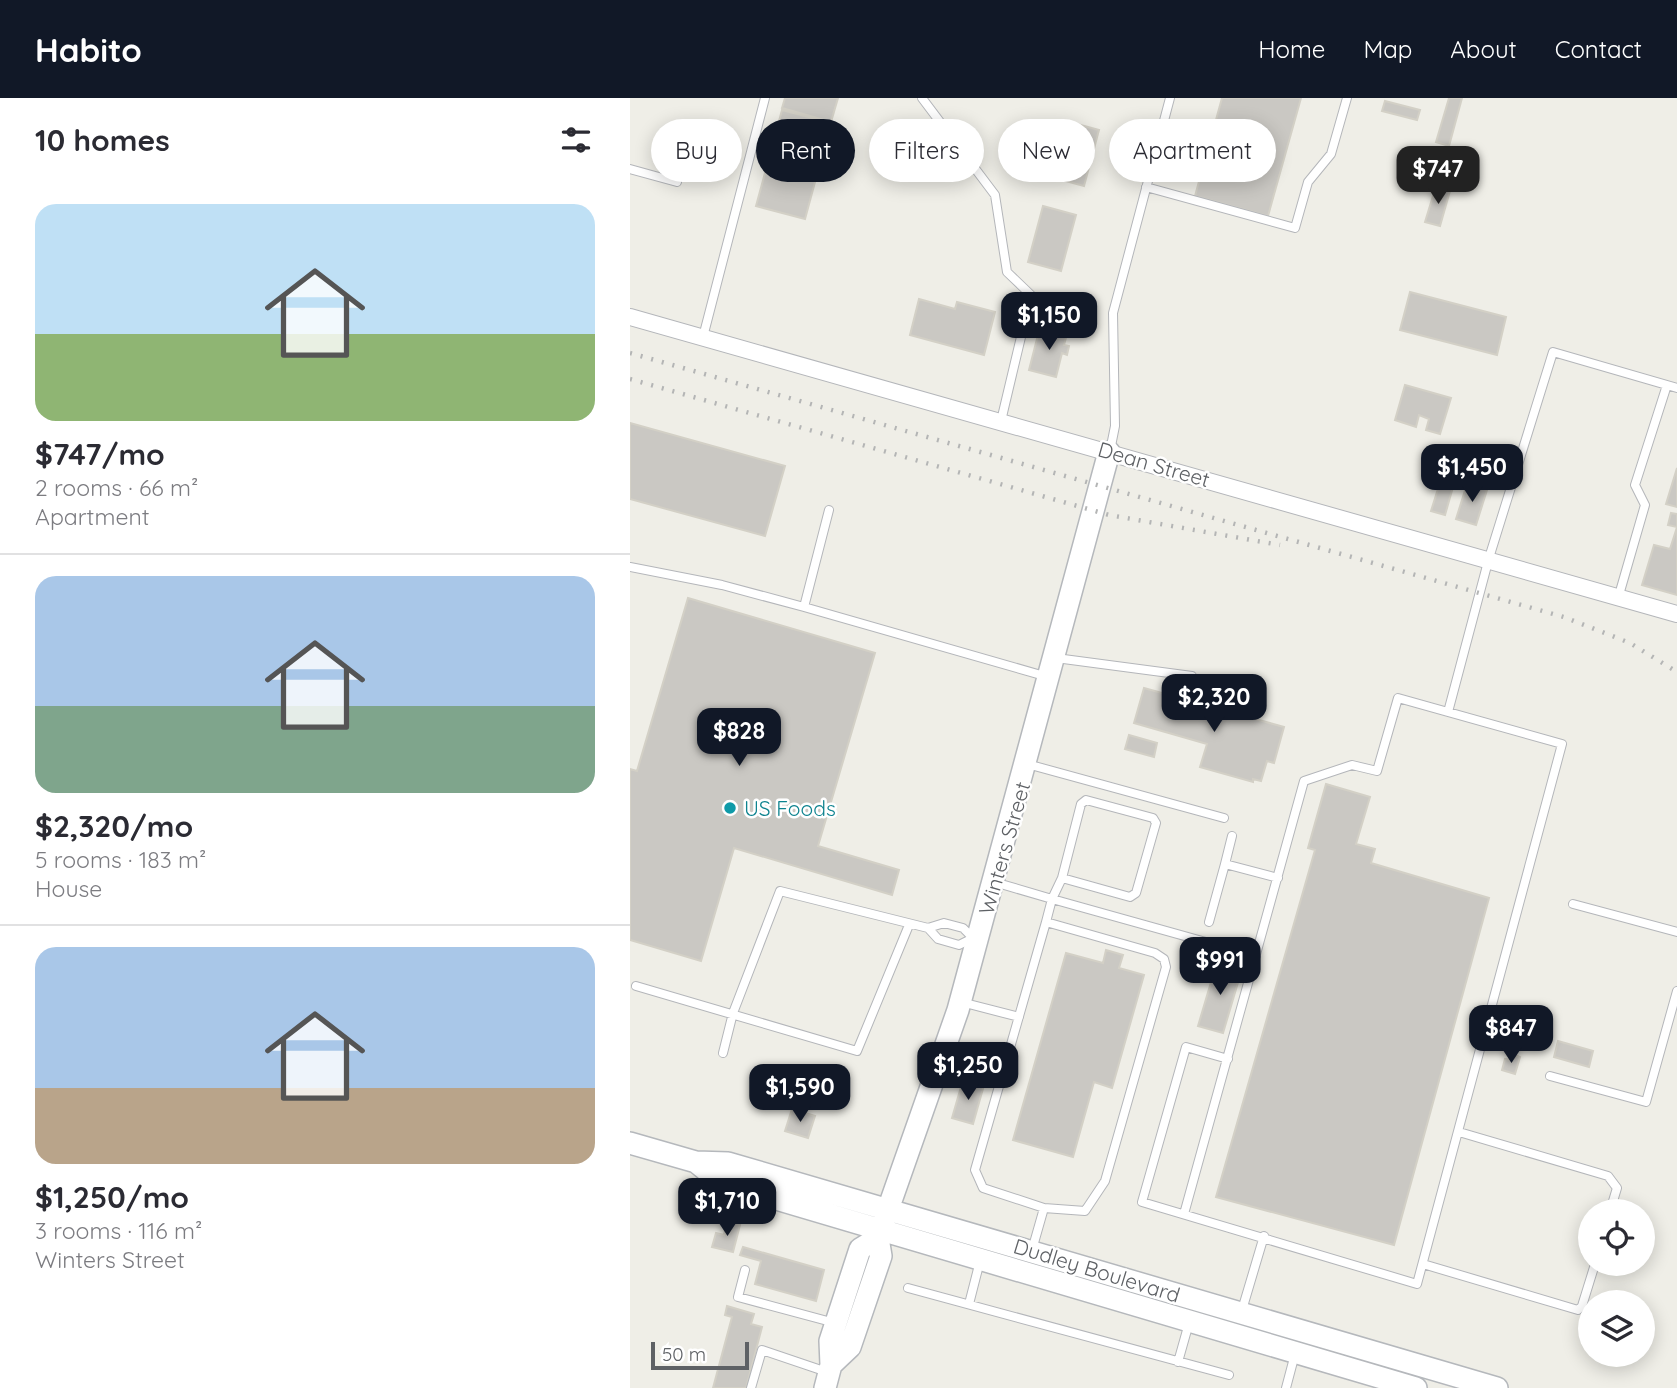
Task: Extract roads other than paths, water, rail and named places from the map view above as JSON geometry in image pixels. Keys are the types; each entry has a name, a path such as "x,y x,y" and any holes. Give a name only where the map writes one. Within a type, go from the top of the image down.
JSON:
{"main road":[{"name":"Winters Street","path":"829,1375 850,1347 881,1256 883,1225 961,1002 974,940 994,882 1027,764 1109,452"},
{"name":"Dudley Boulevard","path":"630,1144 696,1162 728,1163 883,1225 981,1258 1416,1388"},
{"name":"Winters Street","path":"829,1375 830,1341 860,1249 883,1225"},
{"name":"Dudley Boulevard","path":"883,1225 1032,1250 1497,1388"}],"street":[{"name":"Dean Street","path":"630,317 1489,558 1677,614"}],"lane":[{"path":"703,337 765,98"},
{"path":"922,98 995,195 1007,272 1031,296 1001,421"},
{"path":"1109,452 1115,426 1113,313 1170,98"},
{"path":"1146,187 1295,228 1308,182 1331,154 1347,98"},
{"path":"630,169 651,175"},
{"path":"1448,712 1489,558 1553,352 1677,388"},
{"path":"1619,595 1645,505 1635,485 1667,385"},
{"path":"804,607 829,510"},
{"path":"630,567 722,585 1053,668 1192,677"},
{"path":"1184,1214 1228,1059 1304,781 1352,765 1377,771 1398,698 1562,744 1417,1284 1142,1202 1186,1047 1228,1059"},
{"path":"1027,764 1224,818"},
{"path":"1046,922 1155,953 1164,959 1166,967 1105,1181 1085,1211 1044,1208 983,1188 975,1170 1052,899 1062,878 1081,804 1086,800 1153,818 1156,823 1136,893 1130,897 1062,878"},
{"path":"1209,922 1233,835"},
{"path":"1225,864 1278,878"},
{"path":"994,882 1256,956"},
{"path":"723,1053 733,1013 780,891 928,929 944,923 963,928 974,940 959,945 938,939 928,929"},
{"path":"1573,904 1677,932"},
{"path":"636,986 857,1051 909,925"},
{"path":"1550,1076 1646,1102 1677,992"},
{"path":"961,1002 1019,1017"},
{"path":"1459,1132 1608,1176 1613,1179 1617,1188 1614,1199"},
{"path":"1032,1250 1044,1208"},
{"path":"1241,1313 1264,1237"},
{"path":"969,1304 981,1258"},
{"path":"1423,1264 1578,1311 1591,1276"},
{"path":"745,1270 738,1297 835,1323"},
{"path":"908,1288 1228,1375"},
{"path":"1178,1362 1190,1320"},
{"path":"751,1388 762,1350 829,1375"},
{"path":"1286,1388 1296,1352"}],"railway":[{"path":"630,353 1564,617 1630,643 1677,672"},
{"path":"630,379 1109,515 1280,545"}],"place":[{"name":"US Foods","path":"730,808"}]}
